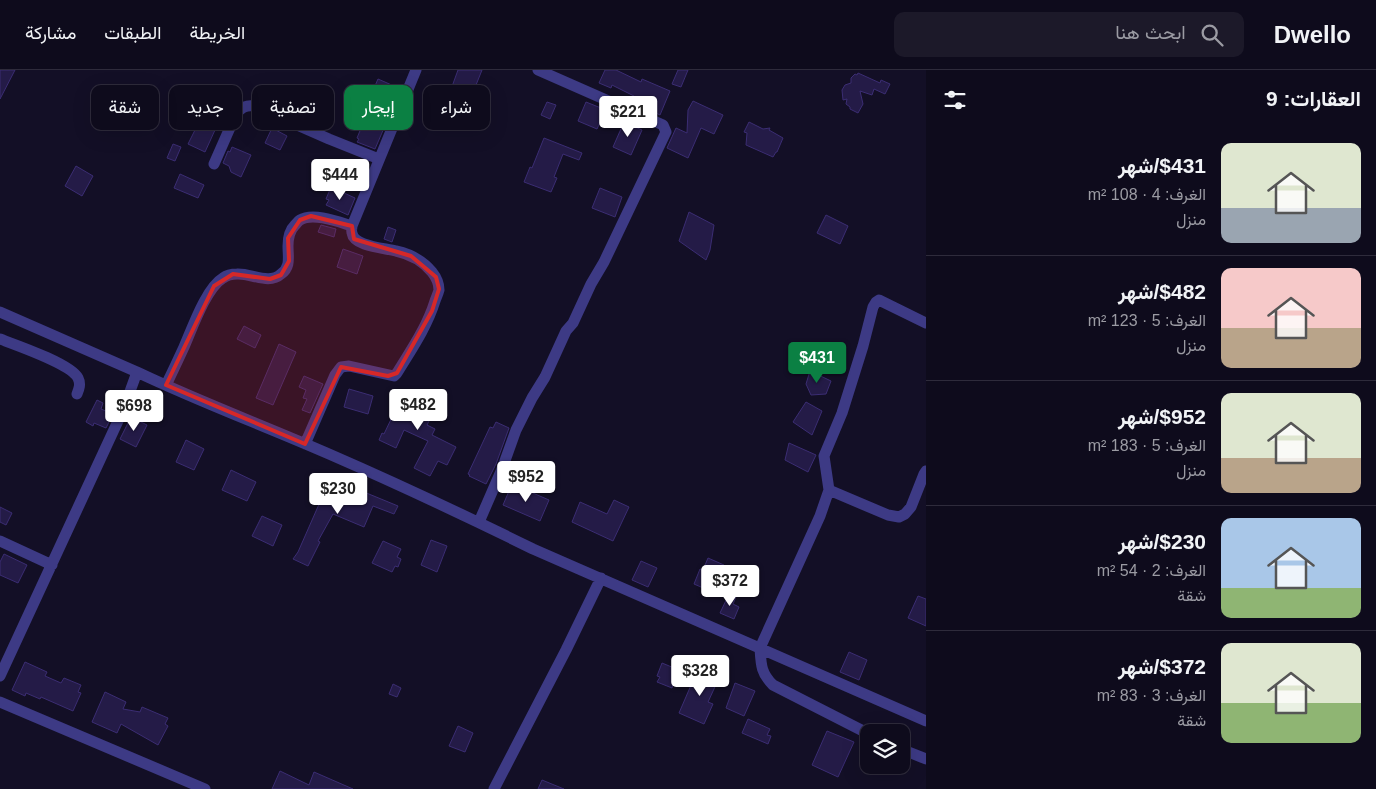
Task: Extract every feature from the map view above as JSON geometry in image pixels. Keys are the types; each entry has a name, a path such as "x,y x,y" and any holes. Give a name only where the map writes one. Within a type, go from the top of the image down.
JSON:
{"street":[{"path":"305,444 335,375 341,367 349,366 394,376 397,373 432,311 439,289 436,277 427,266 411,256 361,243 354,239 351,233 352,226 416,70"},
{"path":"480,522 516,430 545,377 566,331 573,323 604,262 666,132 663,125 538,70"},
{"path":"214,164 236,114 247,105 254,106 380,159"},
{"path":"166,385 200,310 218,281 233,274 243,273 270,279 277,278 287,268 289,261 288,238 292,228 300,220 311,216 352,226"},
{"path":"860,729 773,685 765,677 761,667 760,648 830,490 824,456 842,413 873,307 879,300 926,323"},
{"path":"0,312 305,444 480,522 533,549 926,721"},
{"path":"0,339 46,358 72,372 80,385 77,394"},
{"path":"0,676 124,408 137,372"},
{"path":"830,490 888,515 899,517 905,514 911,507 926,471"},
{"path":"0,541 52,565"},
{"path":"494,789 601,578"},
{"path":"0,702 205,789"},
{"path":"910,753 926,760"}],"highlighted area":[{"path":"311,216 352,226 354,239 411,256 436,277 439,289 432,311 397,373 388,376 341,367 305,444 166,385 214,286 233,274 270,279 281,275 289,261 288,238 300,220"}],"building":[{"path":"0,70 15,70 0,99"},
{"path":"458,70 482,70 476,85 453,85"},
{"path":"605,70 616,70 641,82 642,79 670,91 660,115 632,101 634,96 612,85 611,88 599,83"},
{"path":"678,70 688,70 681,87 672,84"},
{"path":"858,73 880,83 881,80 890,84 885,94 874,89 872,95 860,91 863,104 858,113 850,109 846,104 847,99 843,100 842,90 845,85 851,83 851,78"},
{"path":"378,79 392,85 375,85"},
{"path":"693,101 723,115 714,134 701,128 688,158 667,148 676,128 687,133 688,110"},
{"path":"547,102 556,105 550,119 541,115"},
{"path":"586,102 606,110 597,129 578,121"},
{"path":"624,122 642,130 631,155 613,147"},
{"path":"749,122 763,129 770,128 769,130 783,138 773,157 746,145 747,133 744,132"},
{"path":"195,130 215,130 205,152 188,144"},
{"path":"271,130 276,130 287,136 280,150 265,143"},
{"path":"360,130 383,130 375,149 357,142 359,139 357,138"},
{"path":"544,138 582,153 579,160 563,154 554,177 557,178 551,192 524,182"},
{"path":"173,144 181,147 175,161 167,158"},
{"path":"232,147 251,155 241,177 231,172 229,166 223,163 228,151 230,152"},
{"path":"356,161 368,167 361,183 348,178"},
{"path":"76,166 93,176 82,196 65,186"},
{"path":"180,174 204,185 198,198 174,188"},
{"path":"331,187 355,198 348,215 326,205 329,200 326,199"},
{"path":"600,188 622,197 615,217 592,208"},
{"path":"689,212 714,225 710,250 706,260 679,241"},
{"path":"826,215 848,226 840,244 817,233"},
{"path":"321,225 336,229 334,237 318,232"},
{"path":"388,227 396,230 392,242 384,239"},
{"path":"343,249 363,256 357,274 337,267"},
{"path":"244,326 261,335 255,348 237,339"},
{"path":"279,344 296,352 273,405 256,398"},
{"path":"810,371 831,381 826,394 811,395 806,384"},
{"path":"304,376 323,384 310,413 302,410 307,399 303,398 306,390 299,387"},
{"path":"349,389 373,396 368,414 344,407"},
{"path":"404,392 430,403 434,395 440,399 427,425 435,429 432,435 456,447 447,465 438,461 430,476 414,468 428,441 404,430 396,448 379,440 382,433 384,434"},
{"path":"97,400 103,403 101,409 113,414 106,428 94,423 93,426 86,422"},
{"path":"806,402 822,411 812,435 793,422"},
{"path":"131,417 147,425 136,447 120,439"},
{"path":"496,422 509,428 496,464 486,484 468,474 490,427 493,428"},
{"path":"186,440 204,449 194,470 176,462"},
{"path":"789,443 816,455 808,472 785,460"},
{"path":"231,470 256,482 247,501 222,490"},
{"path":"331,477 349,485 344,496 360,502 364,492 398,506 394,514 373,506 364,527 333,514 318,541 320,542 308,566 293,559 298,552"},
{"path":"512,484 549,500 540,521 503,505"},
{"path":"614,500 629,507 613,541 572,522 580,502 607,514"},
{"path":"0,507 12,513 6,525 0,522"},
{"path":"262,516 282,525 273,546 252,536"},
{"path":"431,540 447,546 437,572 421,565"},
{"path":"383,541 401,549 397,557 401,559 398,567 395,566 392,572 372,563"},
{"path":"4,554 27,565 18,583 0,575 0,562"},
{"path":"708,558 724,565 722,569 725,571 717,594 694,584 700,569 703,570"},
{"path":"641,561 657,568 648,587 632,580"},
{"path":"729,594 736,597 733,604 739,607 734,619 720,613"},
{"path":"918,596 926,599 926,626 908,618"},
{"path":"849,652 867,660 859,680 840,672"},
{"path":"25,662 47,672 45,676 61,683 64,678 81,685 78,692 81,693 73,711 41,697 40,699 26,693 25,696 12,690"},
{"path":"662,663 679,670 672,688 657,682 660,677 657,676"},
{"path":"698,669 719,678 708,702 713,704 704,724 679,713"},
{"path":"735,683 755,691 744,716 726,708"},
{"path":"393,684 401,688 397,697 389,694"},
{"path":"105,692 126,702 123,709 140,712 142,707 168,718 165,724 168,726 158,745 121,724 117,733 92,722"},
{"path":"748,719 770,729 767,735 771,736 768,744 742,733"},
{"path":"458,726 473,733 465,752 449,746"},
{"path":"827,731 854,742 838,777 812,765"},
{"path":"280,771 309,785 314,772 353,789 272,789"},
{"path":"542,780 564,789 538,789"}]}
